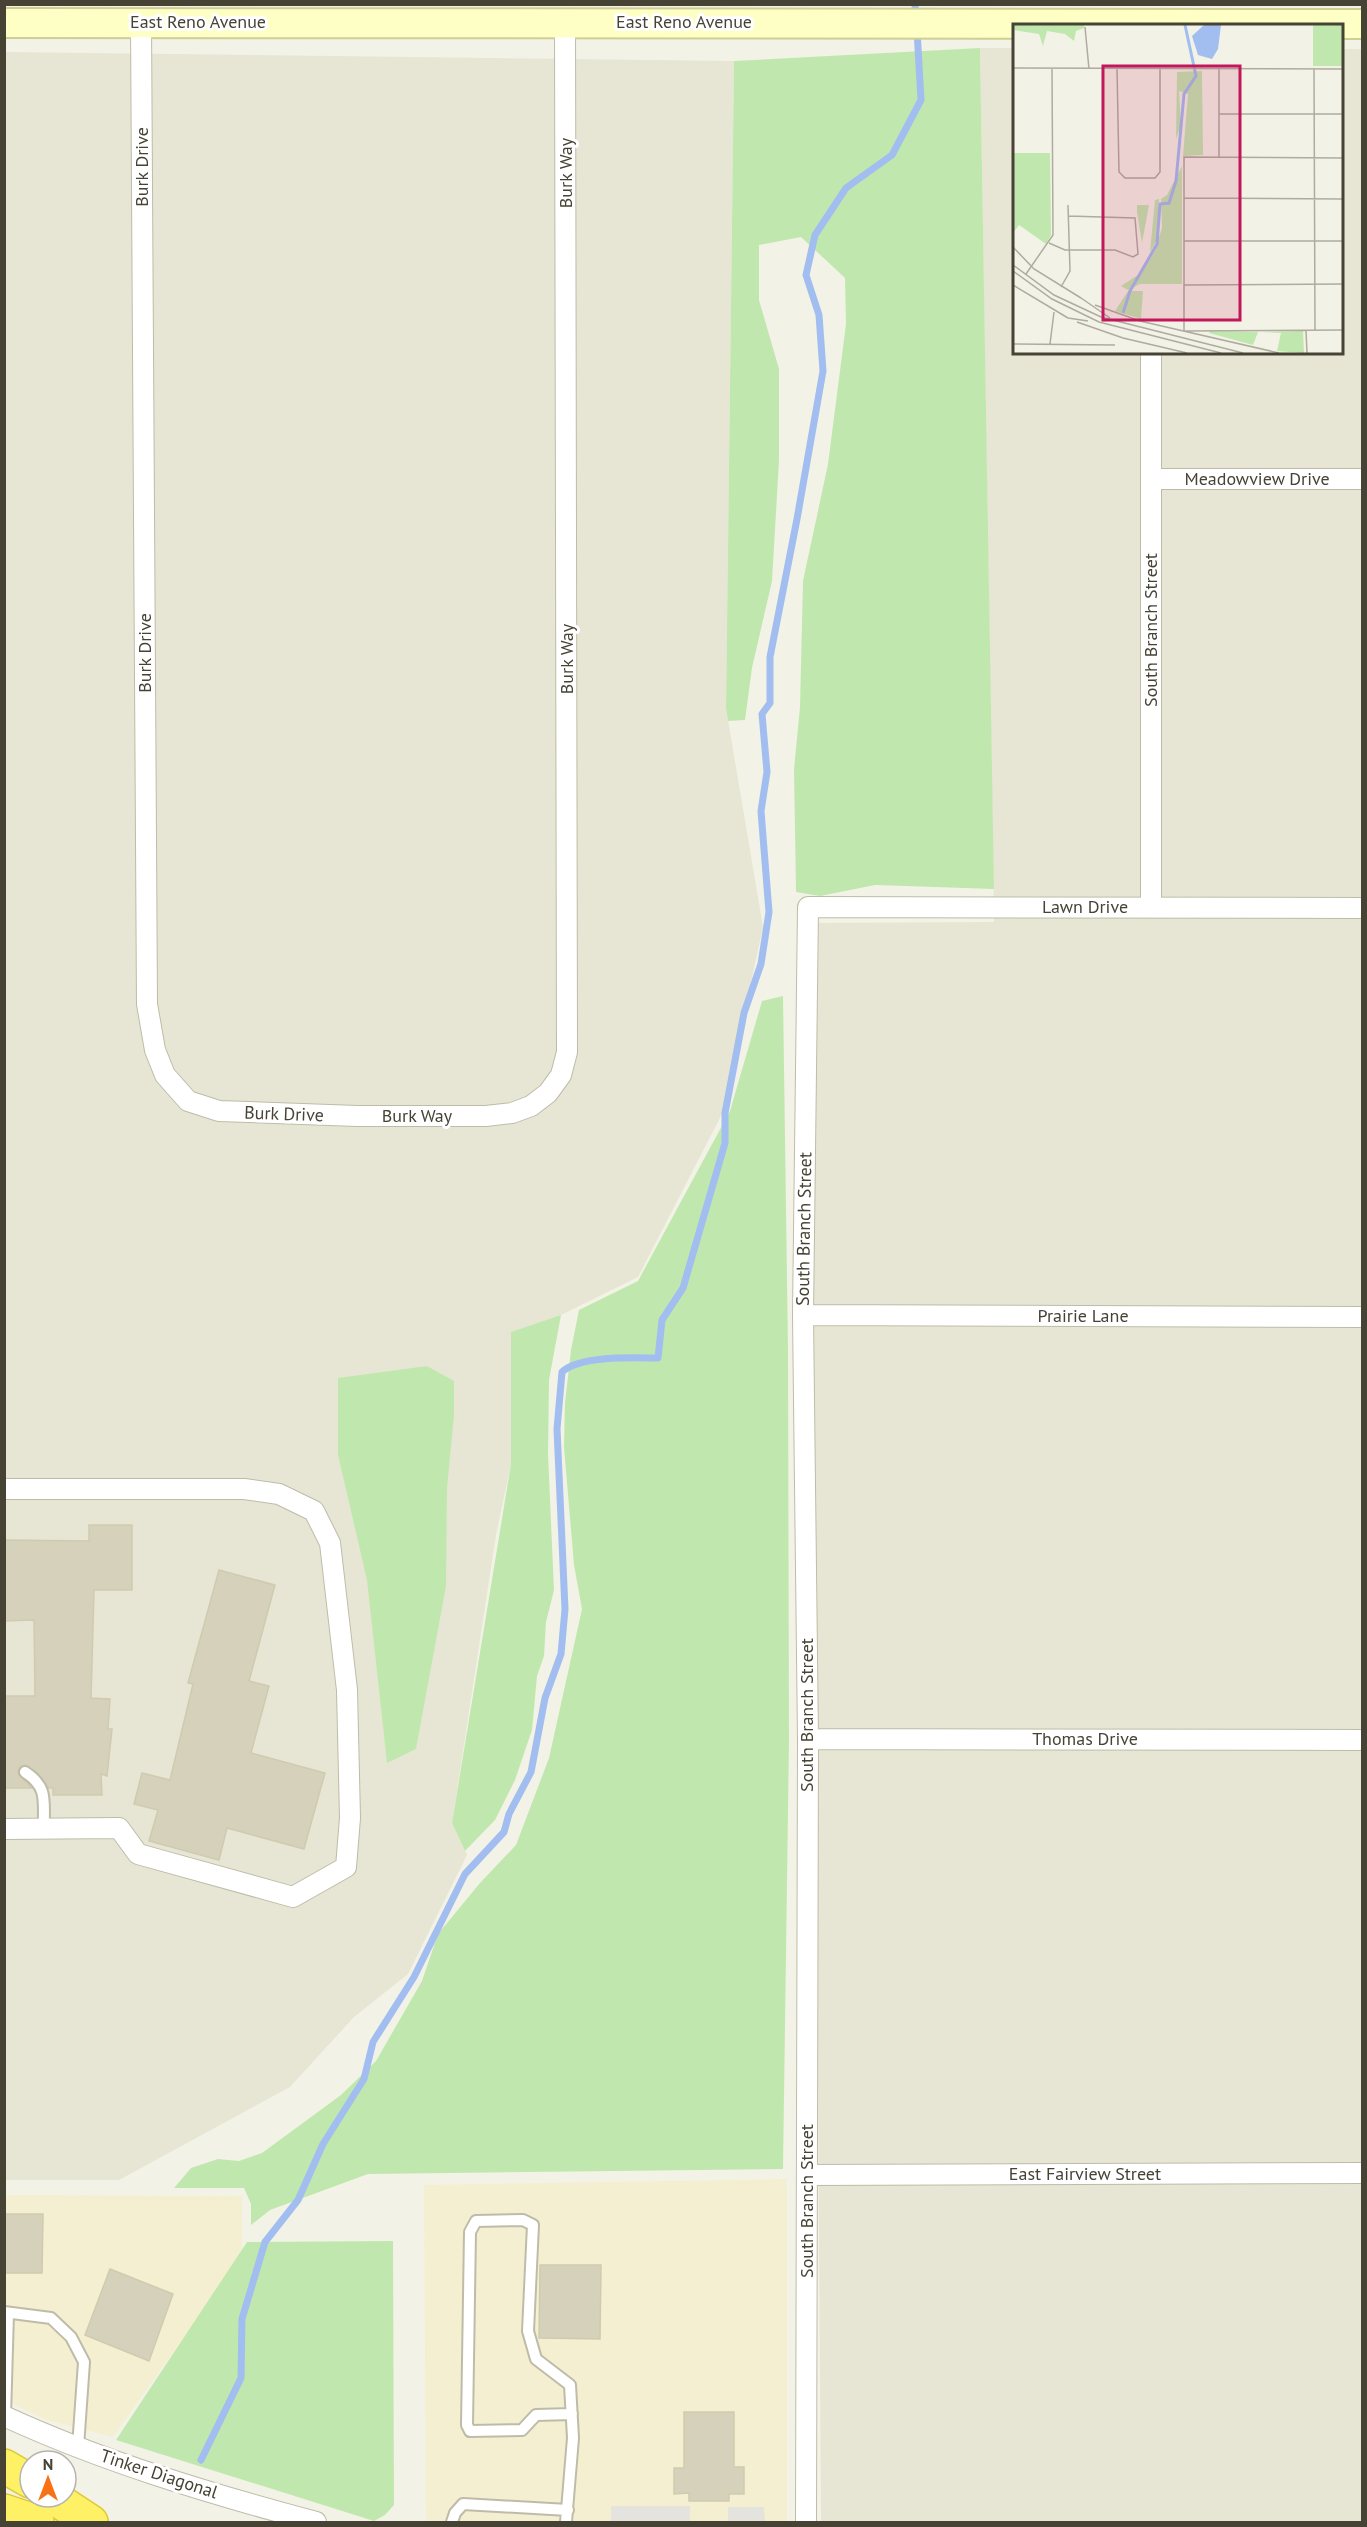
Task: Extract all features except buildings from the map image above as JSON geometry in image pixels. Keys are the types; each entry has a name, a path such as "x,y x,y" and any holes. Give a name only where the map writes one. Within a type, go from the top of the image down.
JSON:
{"highway":[{"path":"4,2466 18,2474"},
{"path":"71,2509 91,2523"},
{"path":"4,2511 37,2523"}],"main road":[{"name":"East Reno Avenue","path":"22,20 110,18 141,22 213,18 489,18 565,22 675,18 1082,24"},
{"name":"East Reno Avenue","path":"1343,24 1362,24"}],"street":[{"name":"Burk Drive","path":"141,22 147,1004 155,1050 165,1076 188,1101 219,1111 357,1116"},
{"name":"Burk Way","path":"357,1116 486,1116 512,1113 531,1106 548,1093 561,1075 567,1052 565,22"},
{"name":"South Branch Street","path":"1151,354 1151,907"},
{"name":"Meadowview Drive","path":"1151,479 1362,479"},
{"name":"South Branch Street","path":"806,2523 808,1739 802,1315 808,907"},
{"name":"Lawn Drive","path":"808,907 1362,908"},
{"name":"Prairie Lane","path":"802,1315 1362,1317"},
{"path":"4,1489 256,1491 279,1494 314,1511 330,1543 347,1690 350,1818 346,1867 293,1897 138,1854 118,1828 4,1829"},
{"name":"Thomas Drive","path":"808,1739 1362,1740"},
{"name":"East Fairview Street","path":"808,2175 1362,2173"},
{"name":"Tinker Diagonal","path":"5,2417 78,2447 174,2480 316,2523"}],"lane":[{"path":"25,1772 38,1781 43,1793 44,1828"},
{"path":"566,2523 573,2438 572,2414 570,2385 536,2360 528,2331 533,2225 523,2220 476,2221 470,2232 466,2426 470,2431 522,2430 536,2415 572,2414"},
{"path":"5,2417 6,2312 51,2318 71,2337 84,2362 78,2447"},
{"path":"453,2523 455,2513 463,2504 568,2510"}],"shaded area":[{"path":"980,48 1013,48 1013,354 1343,354 1343,49 1362,49 1362,2522 821,2522 810,923 994,922"},
{"path":"5,52 734,61 726,708 763,927 722,1114 638,1277 555,1318 511,1332 511,1464 496,1535 452,1823 467,1855 408,1974 354,2017 290,2087 119,2180 5,2180"},
{"path":"787,2179 787,2522 426,2522 424,2185"},
{"path":"5,2195 242,2196 242,2255 113,2437 47,2420 5,2400"},
{"path":"611,2506 690,2506 690,2522 611,2522"},
{"path":"728,2507 764,2507 765,2522 728,2522"}],"green space":[{"path":"980,48 994,889 875,885 820,896 796,892 794,769 800,707 803,581 828,464 846,324 845,278 801,237 759,245 759,300 779,369 779,461 772,581 752,668 745,720 728,721 726,708 734,61"},
{"path":"783,996 788,1349 789,1739 783,2169 368,2174 270,2210 251,2225 251,2204 244,2188 174,2188 191,2168 218,2159 239,2161 262,2153 341,2095 376,2061 422,1981 438,1934 480,1883 516,1845 549,1758 582,1609 574,1565 564,1447 565,1403 571,1350 579,1310 638,1281 730,1111 762,1001"},
{"path":"561,1315 549,1380 548,1454 554,1590 546,1622 544,1656 537,1676 532,1730 515,1780 495,1820 465,1851 452,1823 511,1464 511,1332"},
{"path":"427,1366 454,1381 454,1415 447,1488 446,1586 416,1749 387,1763 367,1580 338,1455 338,1378"},
{"path":"393,2241 394,2505 385,2515 374,2521 116,2440 247,2242"}],"waterway":[{"path":"915,4 916,19"},
{"path":"201,2460 241,2378 242,2319 265,2242 298,2200 323,2144 364,2079 373,2042 414,1977 465,1874 504,1832 509,1814 531,1772 545,1698 561,1654 565,1609 557,1429 562,1372 570,1367 594,1360 658,1358 662,1320 683,1288 725,1143 725,1113 744,1013 761,964 769,912 761,811 767,772 762,714 770,703 770,657 823,371 819,315 806,275 815,235 846,188 892,155 921,100 917,30"}]}
